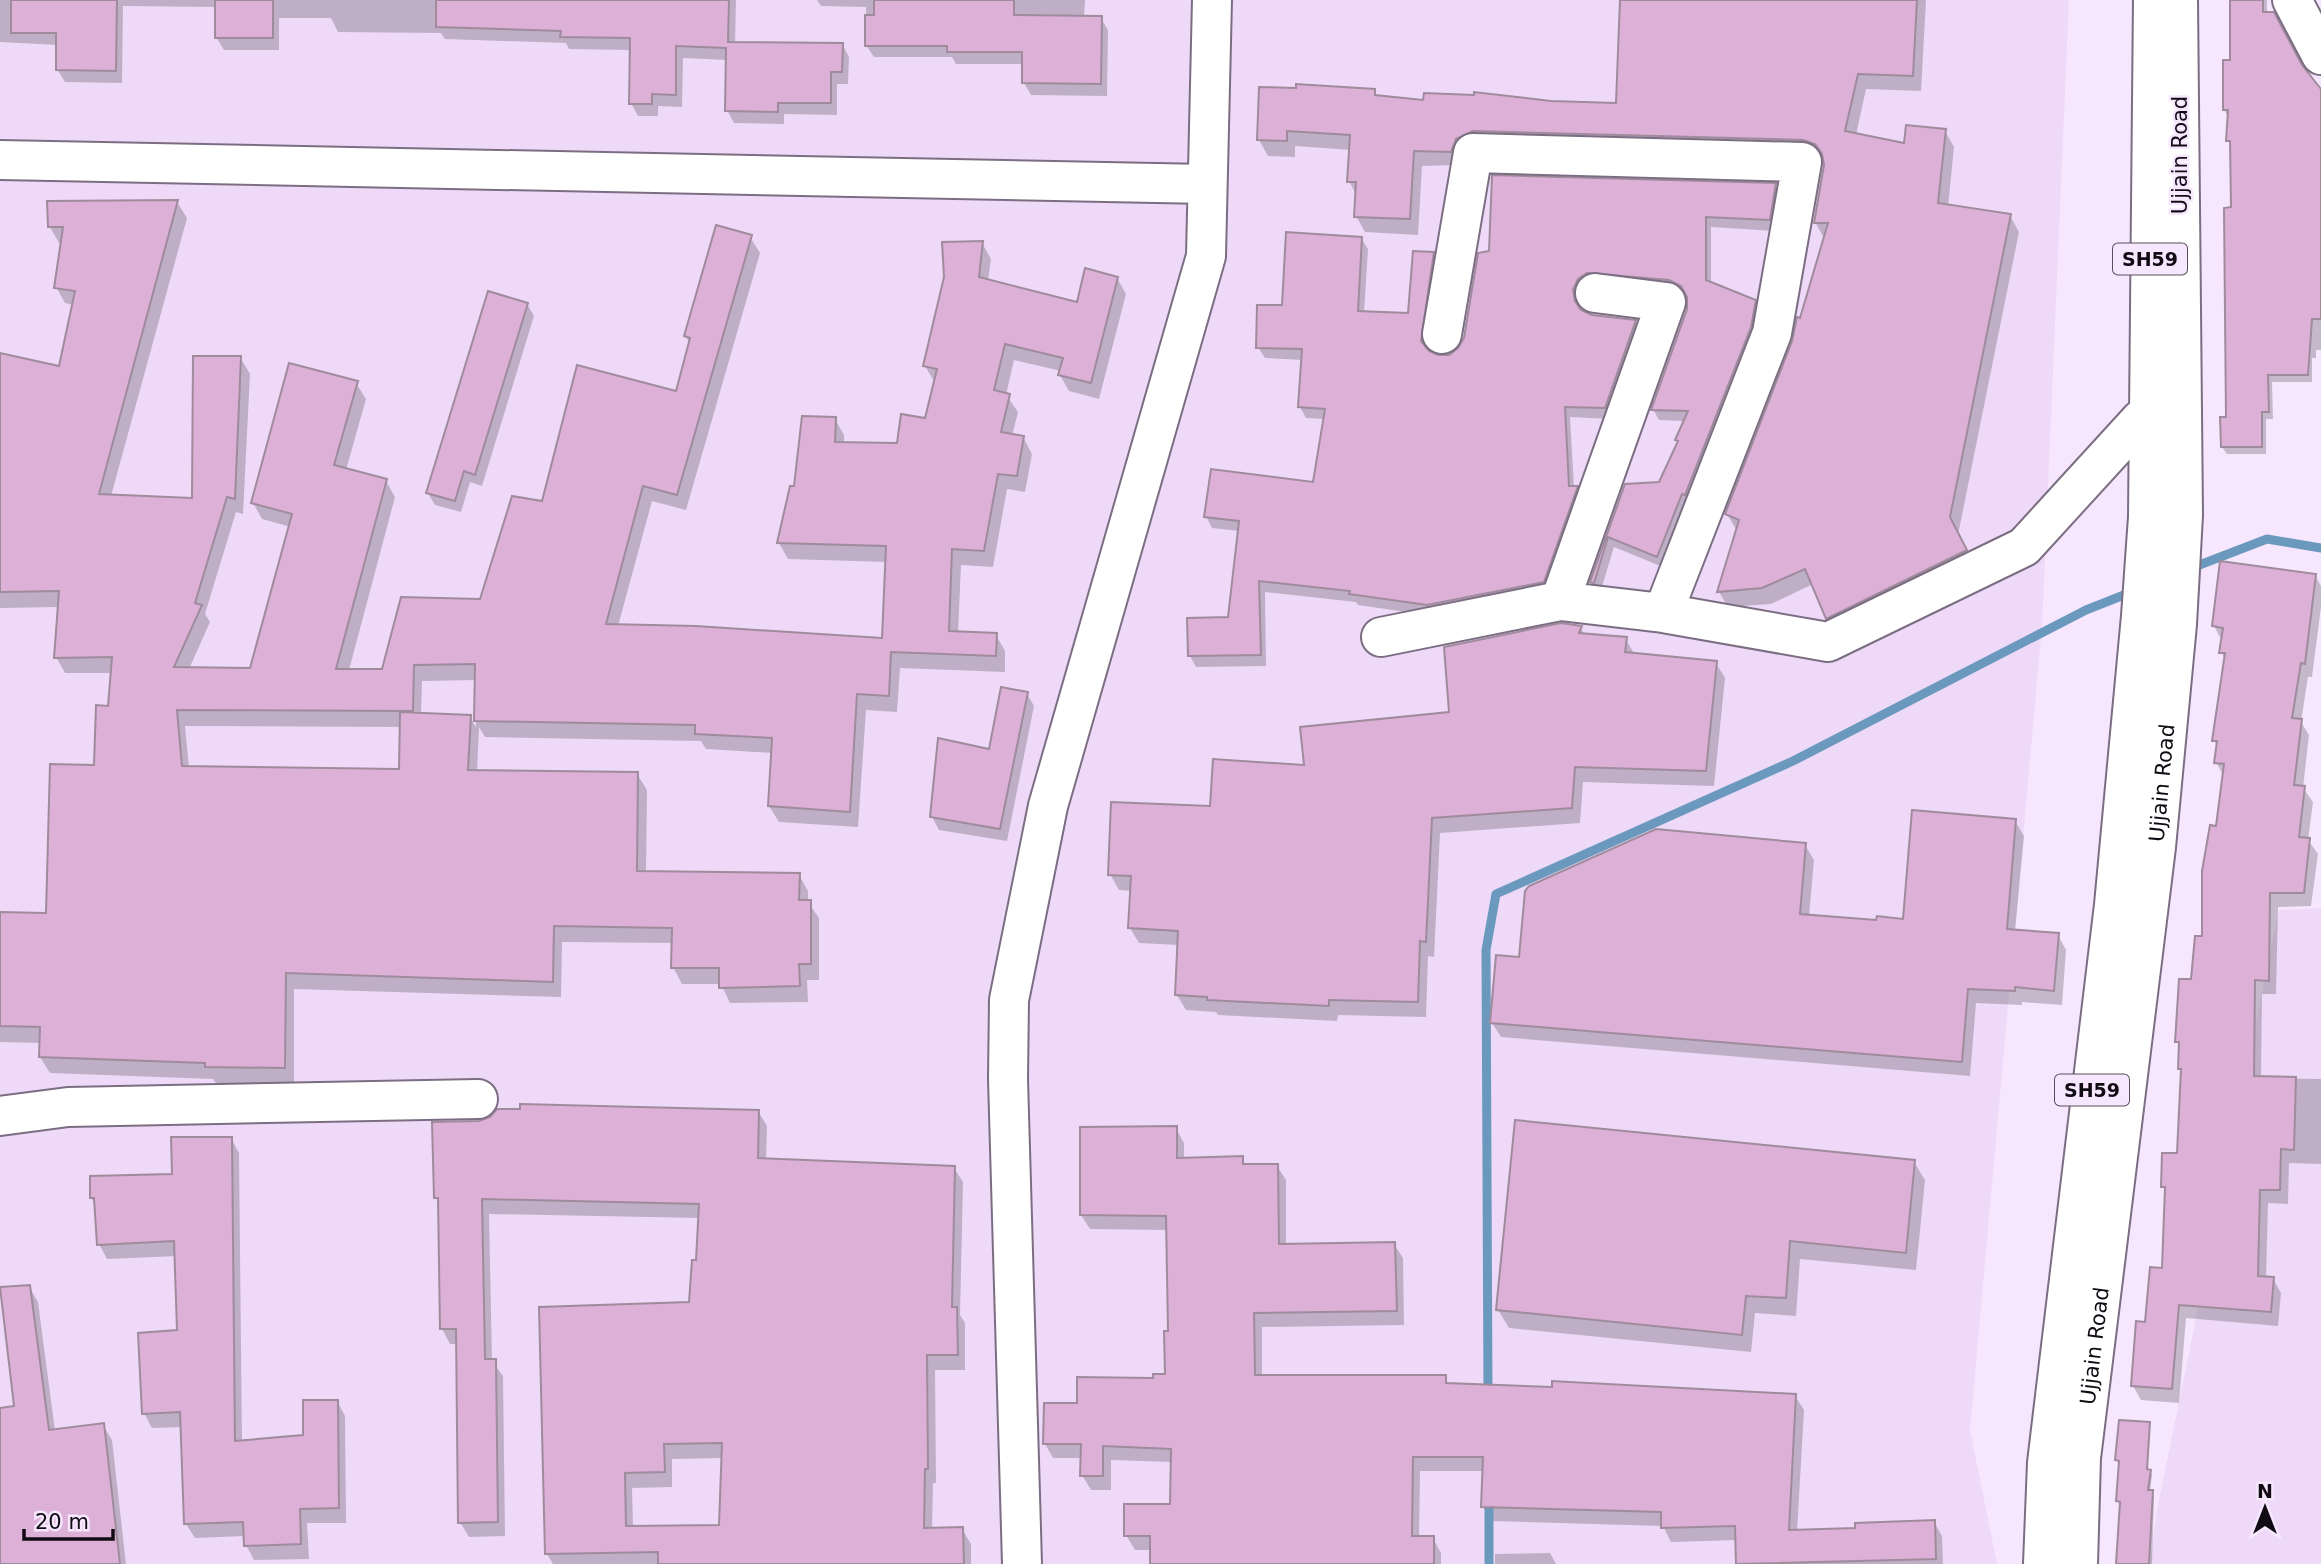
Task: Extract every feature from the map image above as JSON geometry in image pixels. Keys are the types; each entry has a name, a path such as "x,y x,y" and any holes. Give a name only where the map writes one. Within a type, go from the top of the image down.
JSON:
{"street":[{"path":"1022,1564 1008,1079 1009,1000 1048,806 1206,256 1212,0"},
{"name":"Ujjain Road","path":"2153,0 2148,417 2165,516"},
{"name":"Ujjain Road","path":"2078,1564 2081,1458 2156,847 2159,620 2165,516 2178,0"},
{"path":"2292,0 2321,55"},
{"path":"1442,334 1473,153 1802,162 1772,332 1663,613"},
{"path":"0,160 1207,184"},
{"path":"1560,601 1666,302 1595,293"},
{"path":"1381,637 1560,601 1663,613 1828,642 2024,547 2141,419 2148,417"},
{"name":"Ujjain Road","path":"2043,1564 2047,1463 2114,905 2159,620"},
{"path":"0,1116 68,1107 478,1099"}],"shaded area":[{"path":"0,0 2069,0 2042,626 1970,1430 1997,1564 0,1564"},
{"path":"2321,908 2321,1564 2150,1564 2157,1510 2279,910"}],"building":[{"path":"11,0 117,0 116,71 56,70 56,33 11,33"},
{"path":"215,0 273,0 273,38 215,38"},
{"path":"436,0 729,0 728,42 843,43 842,72 831,72 831,103 778,103 778,112 725,111 726,48 676,46 676,95 652,94 652,104 629,104 630,38 560,37 561,31 436,27"},
{"path":"874,0 1014,0 1014,15 1102,16 1101,84 1022,83 1022,52 947,52 947,46 865,46 865,15 874,15"},
{"path":"1620,0 1917,0 1913,76 1858,74 1845,131 1904,143 1906,125 1946,129 1938,203 2011,214 1950,517 1967,550 1826,619 1805,569 1762,588 1717,592 1739,520 1725,514 1792,341 1797,317 1800,318 1828,223 1814,223 1824,165 1822,154 1815,144 1803,140 1473,131 1456,139 1451,152 1414,151 1410,219 1354,217 1356,182 1347,182 1350,135 1287,131 1287,141 1257,140 1259,87 1296,88 1296,84 1375,89 1375,95 1423,100 1424,93 1474,95 1474,92 1551,101 1616,103"},
{"path":"2230,0 2263,0 2263,12 2274,12 2302,65 2321,89 2321,319 2312,319 2308,375 2268,375 2269,412 2262,412 2262,447 2221,447 2220,417 2226,417 2224,208 2231,207 2230,141 2226,141 2228,110 2223,110 2223,60 2230,60"},
{"path":"1492,175 1776,183 1770,220 1706,217 1706,280 1756,300 1751,327 1685,495 1682,494 1657,557 1608,537 1594,583 1590,582 1625,484 1659,482 1678,441 1675,440 1688,411 1651,410 1687,309 1687,297 1681,286 1669,280 1587,273 1578,279 1573,290 1575,301 1581,310 1592,315 1636,320 1605,408 1565,407 1569,486 1578,486 1544,582 1427,605 1349,594 1350,591 1259,581 1261,655 1188,656 1187,618 1228,617 1239,521 1204,517 1211,469 1313,482 1325,409 1298,407 1302,349 1256,348 1257,305 1282,305 1286,232 1362,237 1358,311 1408,313 1413,251 1434,252 1421,341 1429,351 1438,355 1449,355 1458,348 1464,338 1478,253 1489,251"},
{"path":"178,200 99,494 192,498 193,356 241,356 235,499 227,497 195,603 202,605 174,667 250,668 292,514 251,503 289,363 358,381 334,465 387,479 336,669 382,669 401,597 480,599 512,496 542,501 577,365 676,391 690,338 684,336 716,225 752,235 677,495 643,486 606,624 696,626 882,638 886,546 777,543 790,486 794,486 802,416 836,417 835,442 897,443 901,414 925,418 937,369 923,366 944,277 942,242 983,241 979,277 1077,302 1085,268 1118,277 1091,383 1058,375 1063,358 1005,344 994,390 1010,394 1001,432 1024,436 1017,476 998,474 984,551 952,549 949,631 997,633 996,656 891,652 889,696 857,694 850,812 768,806 772,738 695,734 695,725 474,721 475,664 414,665 413,711 177,710 182,766 399,769 400,712 471,715 468,770 638,772 637,871 800,873 799,900 811,900 811,964 799,964 800,986 719,988 719,968 671,968 672,928 554,926 553,982 286,973 285,1068 205,1067 205,1063 39,1057 40,1027 0,1026 0,912 46,913 50,764 94,765 96,705 108,706 112,657 54,658 59,591 0,592 0,353 59,366 75,291 54,288 63,227 48,227 47,201"},
{"path":"488,291 528,303 475,475 464,471 455,501 426,493"},
{"path":"2220,561 2316,574 2305,664 2301,663 2292,718 2302,719 2294,785 2305,786 2299,837 2310,838 2304,893 2270,893 2269,981 2255,980 2254,1076 2296,1077 2294,1150 2281,1149 2280,1190 2260,1190 2258,1276 2274,1277 2271,1312 2179,1305 2172,1389 2131,1386 2136,1321 2145,1322 2150,1267 2162,1268 2165,1187 2161,1187 2162,1153 2177,1153 2181,1069 2178,1069 2179,1042 2175,1042 2179,979 2191,979 2195,936 2202,936 2202,871 2210,825 2216,826 2224,764 2214,763 2217,741 2212,741 2225,653 2219,653 2223,628 2212,626"},
{"path":"1561,623 1582,626 1579,633 1627,637 1625,652 1717,661 1706,771 1575,767 1572,808 1432,818 1426,942 1420,941 1418,1002 1329,1000 1329,1006 1207,1000 1207,997 1175,995 1178,931 1128,928 1131,876 1108,875 1111,802 1210,806 1213,759 1304,765 1300,727 1449,712 1444,647"},
{"path":"1001,687 1028,692 1000,829 930,817 938,738 989,749"},
{"path":"1912,810 2016,819 2007,929 2059,933 2054,991 2015,987 2015,991 1968,989 1962,1062 1490,1023 1496,955 1519,957 1525,891 1529,886 1656,829 1806,843 1800,914 1876,920 1877,916 1903,919"},
{"path":"520,1104 759,1110 758,1158 955,1166 952,1307 957,1307 958,1355 927,1355 928,1469 925,1469 924,1528 963,1527 964,1564 658,1564 658,1552 545,1554 539,1307 689,1302 692,1260 696,1260 699,1204 482,1199 485,1359 496,1359 498,1522 458,1523 456,1329 440,1329 438,1198 434,1198 432,1122 479,1121 490,1117 497,1109 520,1109","holes":["722,1443 719,1525 626,1526 625,1473 665,1472 664,1444"]},
{"path":"1515,1120 1915,1160 1906,1253 1790,1241 1786,1298 1746,1296 1742,1335 1496,1310"},
{"path":"1177,1126 1177,1158 1243,1156 1243,1164 1278,1164 1279,1244 1395,1242 1397,1311 1254,1313 1255,1375 1446,1375 1446,1383 1552,1387 1552,1381 1796,1394 1789,1530 1855,1528 1855,1523 1935,1520 1936,1559 1736,1564 1735,1526 1661,1528 1661,1512 1481,1507 1483,1457 1413,1457 1412,1536 1434,1536 1434,1564 1150,1564 1150,1536 1124,1536 1124,1504 1170,1504 1171,1449 1103,1446 1103,1476 1080,1476 1081,1444 1043,1444 1044,1403 1077,1403 1077,1377 1153,1378 1153,1374 1165,1374 1164,1331 1168,1331 1166,1216 1080,1215 1080,1127"},
{"path":"171,1137 232,1137 235,1441 303,1435 303,1400 338,1400 339,1508 300,1509 301,1544 244,1546 243,1522 184,1524 180,1412 142,1414 138,1333 177,1330 174,1241 97,1245 94,1198 90,1198 90,1176 172,1174"},
{"path":"30,1285 49,1430 104,1423 120,1564 0,1564 0,1408 14,1406 0,1287"},
{"path":"2119,1420 2150,1422 2147,1469 2151,1470 2148,1490 2153,1490 2149,1564 2116,1564 2120,1502 2116,1501 2119,1461 2115,1460"}],"waterway":[{"path":"2189,569 2267,539 2321,548"},
{"path":"1488,1394 1486,950 1496,894 1793,761 2086,610 2134,591"},
{"path":"1489,1495 1489,1564"}]}
